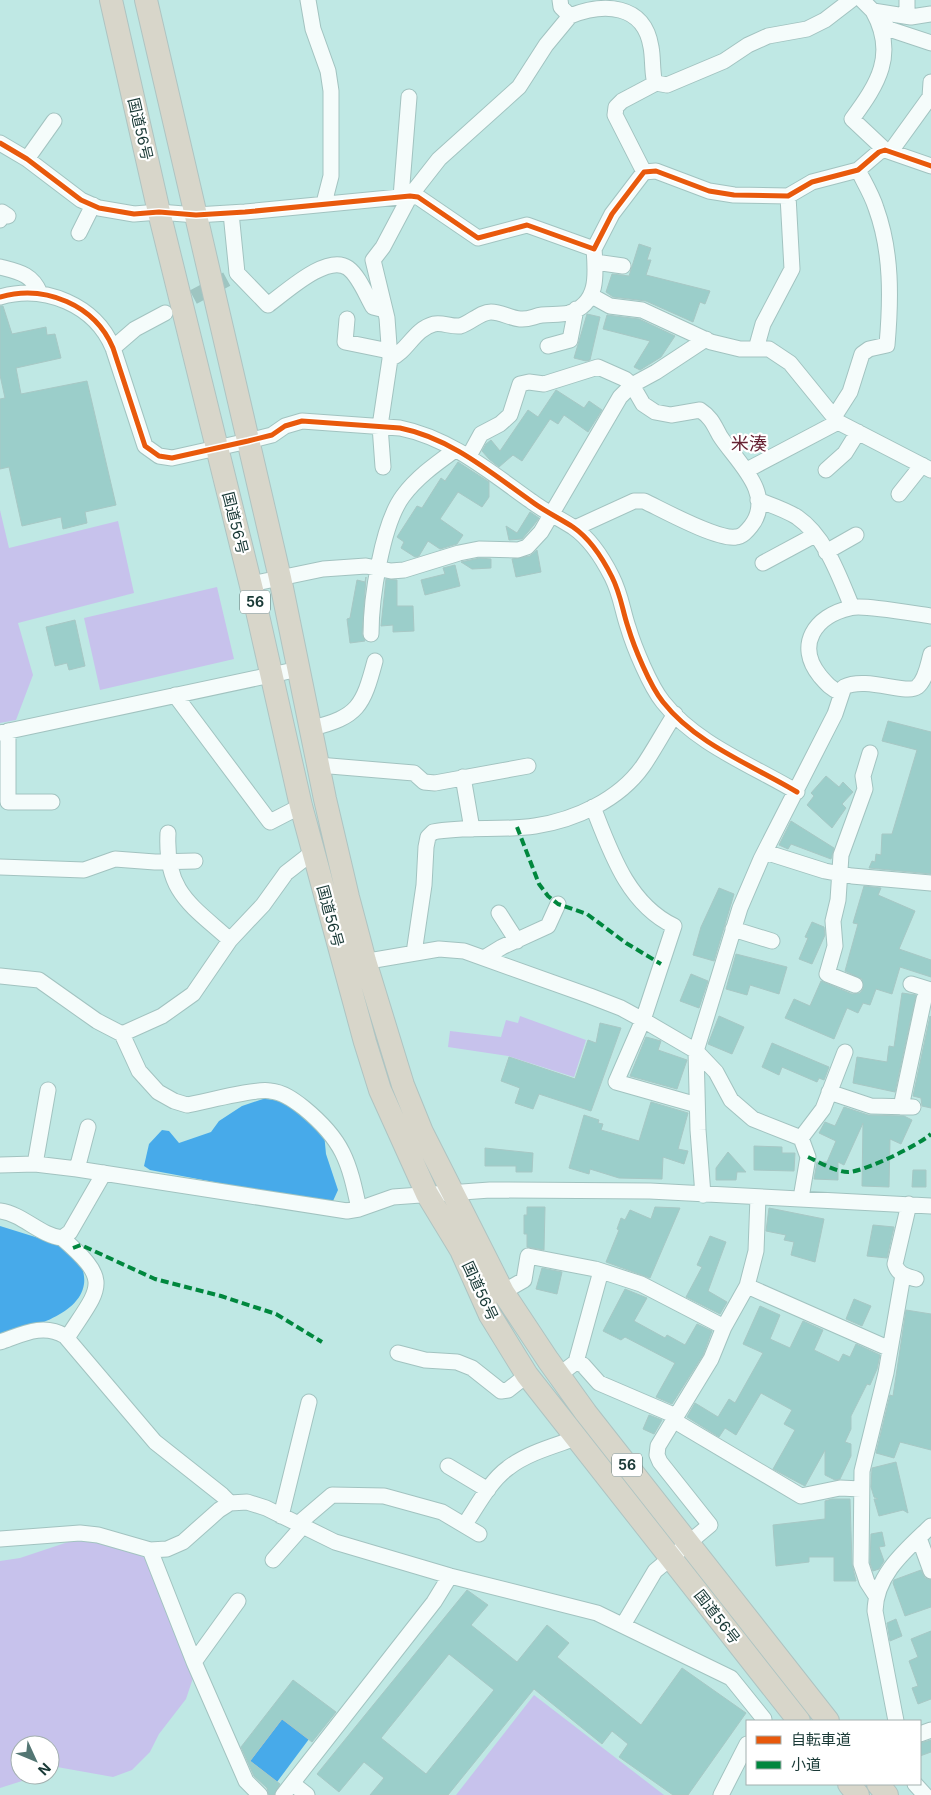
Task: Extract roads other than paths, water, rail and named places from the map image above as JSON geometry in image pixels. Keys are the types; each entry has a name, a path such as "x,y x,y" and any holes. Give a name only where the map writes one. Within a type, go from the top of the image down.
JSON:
{"highway":[{"name":"国道56号","path":"111,0 159,212 314,852 354,963 422,1132 503,1292 567,1369 688,1542 827,1720"},
{"name":"国道56号","path":"146,0 280,578 312,728 354,963 380,1090 427,1194 461,1250 490,1315 527,1375 798,1720"},
{"path":"850,1785 858,1795"},
{"path":"879,1785 887,1795"}],"street":[{"path":"308,0 313,29 328,71 332,91 332,176 324,203"},
{"path":"560,0 561,6 570,16"},
{"path":"644,172 615,115 616,107 622,101 656,83 668,85 724,61 748,45 768,36 807,30 825,20 851,0"},
{"path":"862,0 889,30 931,43"},
{"path":"907,0 907,16"},
{"path":"383,467 380,426 390,355 385,310 373,260 383,247 405,196 439,158 519,87 546,44 570,16 602,7 619,9 630,14 648,36 652,48 654,79 656,83"},
{"path":"876,16 931,14"},
{"path":"876,16 884,40 880,77 874,90 852,119 888,150 931,166"},
{"path":"347,319 345,342 390,355 403,351 410,340 424,329 435,324 461,326 488,312 502,313 518,319 532,319 540,315 569,313 592,296 596,274 595,256 612,214 644,172 656,171 709,191 734,196 788,196 812,182 858,170 879,152 888,150 930,97 931,82"},
{"path":"405,196 408,97"},
{"path":"27,159 54,121"},
{"path":"0,143 27,159 81,200 93,205 134,214 159,212 196,216 405,196 418,197 478,238 527,225 595,256 623,266"},
{"path":"747,470 836,420 850,392 862,354 869,349 887,345 890,314 889,270 884,235 876,206 858,170"},
{"path":"756,349 763,324 792,269 788,196"},
{"path":"80,233 93,205"},
{"path":"230,213 232,276 268,305 323,266 337,264 347,268 355,277 373,307 385,310"},
{"path":"0,267 24,272 32,279 40,293"},
{"path":"0,296 13,293 40,293 64,300 89,315 108,336 114,348 145,446 159,456 172,458 248,442 272,435 286,426 302,421 356,426 380,426 413,431 469,456 498,475 532,503 575,528 590,543 612,577 624,606 628,626 656,693 674,714 709,742 797,792"},
{"path":"592,296 610,306 642,310 706,339 740,349 769,348 790,363 836,420 926,467 900,494"},
{"path":"548,346 570,340 576,309"},
{"path":"114,348 135,329 165,313"},
{"path":"250,584 323,569 366,566 404,570 479,549 518,550 527,547 541,532 620,397 632,384 656,372 706,339"},
{"path":"469,456 482,434 500,424 510,415 520,384 529,382 544,384 598,367 632,384 643,404 655,412 671,415 700,410 708,415 720,436 747,470 758,500 757,515 752,524 744,534 736,538 713,533 644,500 634,501 575,528"},
{"path":"826,470 846,453 858,432"},
{"path":"371,634 371,610 378,568 386,535 401,498 414,482 455,450"},
{"path":"758,500 798,517 815,535 826,552 852,607"},
{"path":"763,563 815,535"},
{"path":"826,552 856,535"},
{"path":"840,693 832,690 816,671 810,658 807,646 820,623 836,613 852,607 931,616"},
{"path":"703,1195 697,1105 696,1051 740,908 765,852 797,792 840,702 840,693 844,686 864,682 909,689 917,687 923,679 931,654"},
{"path":"312,728 339,722 352,714 359,705 370,680 375,661"},
{"path":"52,802 8,802 4,732 299,669"},
{"path":"175,695 270,822 302,806"},
{"path":"414,953 424,885 428,837 432,832 535,826 574,816 593,807 627,784 642,768 674,714"},
{"path":"855,985 827,974 835,946 833,922 841,855 865,789 863,776 870,753"},
{"path":"318,765 414,773 424,782 435,783 528,766"},
{"path":"462,777 472,829"},
{"path":"593,807 615,863 630,888 658,918 674,926 643,1020 616,1082 697,1105"},
{"path":"168,833 167,861 179,893 230,940"},
{"path":"122,1034 162,1016 193,994 230,940 264,905 286,873 314,852"},
{"path":"765,852 840,874 931,883"},
{"path":"0,867 84,870 115,859 195,861"},
{"path":"484,958 548,926 558,904"},
{"path":"499,913 517,941"},
{"path":"733,930 772,941"},
{"path":"354,963 439,949 464,951 598,999 643,1020 696,1051 716,1072 732,1100 753,1119 801,1138 808,1157 801,1198"},
{"path":"0,976 40,980 97,1020 122,1034 139,1071 158,1092 174,1101 187,1105 270,1090 291,1098 332,1133 342,1150 350,1170 359,1209"},
{"path":"829,1092 871,1106 907,1107 924,999 931,990 911,984"},
{"path":"801,1138 823,1109 845,1052"},
{"path":"36,1164 48,1090"},
{"path":"78,1169 88,1126"},
{"path":"0,1165 36,1164 78,1169 347,1211 359,1209 393,1197 490,1190 650,1191 931,1206"},
{"path":"62,1238 70,1232 104,1173"},
{"path":"623,1626 655,1571 669,1556 710,1525 665,1469 657,1455 658,1446 711,1359 724,1327 747,1286 756,1251 758,1197"},
{"path":"876,1596 867,1582 861,1564 862,1471 890,1349 910,1277 897,1270 895,1264 909,1204"},
{"path":"0,1211 11,1214 42,1232 62,1238 92,1268 97,1287 91,1301 67,1338"},
{"path":"503,1292 524,1280 528,1256 601,1270 641,1284 724,1327"},
{"path":"567,1369 601,1270"},
{"path":"747,1286 890,1349"},
{"path":"0,1342 41,1328 56,1331 67,1338 155,1442 222,1494 230,1503"},
{"path":"398,1353 425,1360 457,1362 472,1368 501,1391 508,1390 527,1375"},
{"path":"567,1369 583,1364 598,1384 674,1418 801,1496 840,1488 861,1489"},
{"path":"281,1516 310,1402"},
{"path":"465,1524 488,1490 508,1468 528,1457 576,1438"},
{"path":"448,1466 488,1490"},
{"path":"273,1560 301,1525 332,1495 384,1496 442,1512 480,1534"},
{"path":"0,1539 80,1534 98,1535 150,1550 167,1549 183,1542 219,1510 230,1503 247,1502 335,1542 450,1576 597,1613 731,1678 763,1720"},
{"path":"896,1720 876,1611 876,1596 880,1583 890,1570 931,1526"},
{"path":"919,1538 931,1571"},
{"path":"150,1550 194,1662 246,1781 260,1795"},
{"path":"307,1795 288,1790 434,1602 450,1576"},
{"path":"194,1662 238,1601"},
{"path":"722,1795 746,1749"},
{"path":"917,1785 925,1795"}],"water":[{"path":"263,1099 288,1105 324,1133 326,1154 338,1190 333,1201 251,1189 150,1170 144,1166 149,1144 162,1130 169,1131 179,1143 211,1132 219,1121 242,1106"},
{"path":"0,1226 61,1245 82,1265 84,1284 80,1295 62,1313 37,1325 0,1336"},
{"path":"282,1719 309,1739 277,1782 250,1761"}],"tunnel":[{"path":"173,308 227,279"}],"district":[{"name":"米湊","path":"749,444"}]}
